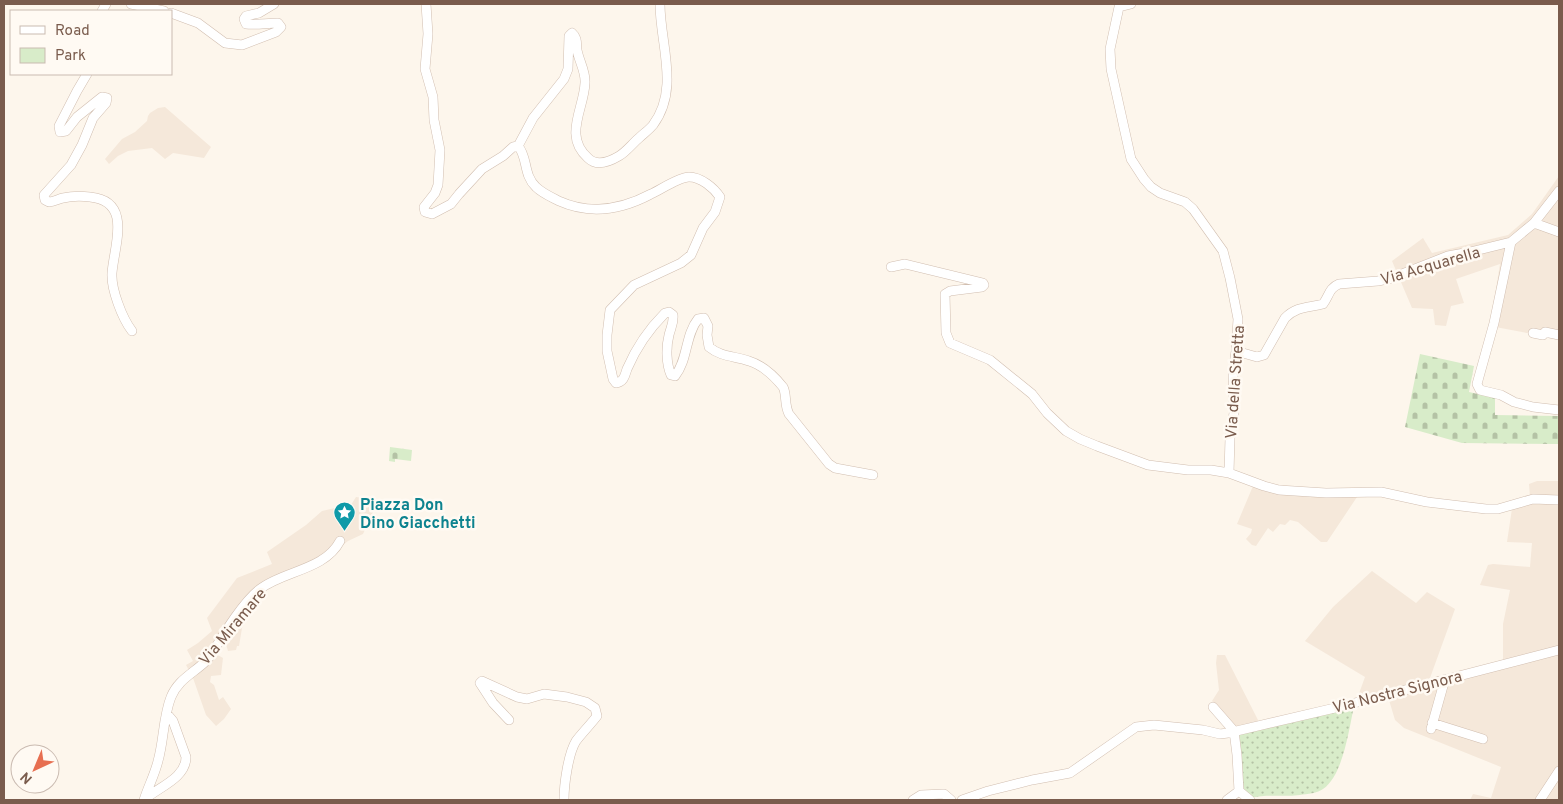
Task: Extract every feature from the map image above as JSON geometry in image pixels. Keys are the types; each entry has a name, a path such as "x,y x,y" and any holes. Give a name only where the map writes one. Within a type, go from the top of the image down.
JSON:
{"street":[{"path":"131,4 159,10"},
{"path":"172,13 198,22 225,43 242,45 276,32 281,27 278,23 269,22 256,25 246,24 244,20 246,16 259,13 274,4"},
{"path":"426,4 428,34 425,69 433,97 434,120 440,150 438,185 424,207 425,212 432,214 451,204 482,169 503,156 513,147 518,146 533,118 564,79 568,69 569,36 572,33 576,37 585,84 575,125 575,135 578,146 586,157 593,162 601,164 620,155 652,126 661,111 668,72 660,18 660,4"},
{"path":"1118,5 1131,4"},
{"name":"Via della Stretta","path":"1118,5 1110,49 1111,69 1129,153 1147,183 1160,193 1185,202 1193,208 1223,251 1238,319 1233,373 1234,413 1230,438 1229,473"},
{"path":"86,75 76,90 59,126 60,132 66,131 77,117 102,97 107,98 106,103 93,118 71,165 44,195 45,200 49,202 75,196 102,199 111,204 117,215 119,233 112,275 119,309 126,324 132,331"},
{"path":"518,146 522,150 528,178 536,188 572,207 587,210 625,205 688,177 698,179 707,184 720,197 715,212 703,228 691,255 681,263 634,285 610,310 607,352 616,383 623,380 646,334 665,313 669,312 673,315 674,320 667,346 669,370 671,375 675,376 678,372 692,327 698,319 704,318 708,326 709,347 717,353 750,361 762,367 776,379 784,389 785,407 788,414 829,464 835,468 873,476"},
{"name":"Via Acquarella","path":"1236,351 1256,357 1264,355 1285,318 1290,313 1305,306 1323,304 1329,292 1334,286 1339,284 1392,278 1448,256 1510,242 1534,223 1559,191"},
{"path":"1534,223 1559,232"},
{"name":"Via Acquarella","path":"1510,242 1494,323 1477,387 1480,390 1501,395 1514,402 1533,407 1559,410"},
{"path":"891,267 906,264 983,283 982,287 950,291 945,294 945,320 948,339 953,345 990,360 1032,394 1047,413 1066,430 1080,439 1148,465 1229,473 1279,490 1326,493 1381,492 1427,502 1486,509 1498,509 1533,499 1559,500"},
{"path":"1533,333 1544,335 1545,332 1559,336"},
{"name":"Via Miramare","path":"144,800 158,761 171,698 177,685 188,674 207,661 230,625 258,590 315,564 336,548 340,541"},
{"name":"Via Nostra Signora","path":"962,800 1032,780 1070,773 1136,727 1154,725 1203,730 1220,734 1339,707 1559,650"},
{"path":"1446,679 1432,726 1483,739"},
{"path":"509,720 493,704 480,683 482,680 527,699 544,694 567,697 586,702 595,708 597,716 575,743 564,788 564,800"},
{"path":"1213,707 1234,730 1239,790 1250,800"},
{"path":"144,800 154,791 174,779 186,763 186,757 173,721 167,714"},
{"path":"1540,800 1559,771"},
{"path":"1227,800 1239,790"},
{"path":"913,800 920,794 944,794 951,800"}],"shaded area":[{"path":"165,107 211,147 204,158 173,153 165,159 152,148 128,151 118,156 109,164 105,159 122,139 135,132 147,121 150,113 158,108"},
{"path":"1559,176 1559,339 1490,326 1500,264 1456,279 1464,303 1451,306 1446,326 1435,325 1433,309 1412,308 1392,261 1423,238 1432,253 1508,235 1532,214"},
{"path":"1537,481 1559,481 1559,800 1470,800 1473,794 1491,798 1501,767 1404,728 1395,720 1389,700 1358,706 1357,699 1365,677 1305,641 1333,607 1372,571 1416,603 1427,592 1455,609 1430,678 1503,661 1503,624 1510,590 1480,585 1488,565 1530,567 1532,543 1507,542 1513,502 1530,497 1529,484"},
{"path":"1253,486 1359,494 1327,542 1321,542 1298,522 1290,520 1285,525 1280,524 1273,532 1268,528 1256,546 1246,539 1252,529 1237,524"},
{"path":"356,497 364,498 373,504 374,510 363,534 348,541 314,567 273,584 252,601 255,605 242,628 239,646 237,646 236,650 228,651 225,641 216,654 223,658 221,675 211,676 210,682 214,685 219,700 223,697 231,709 216,726 206,715 193,678 186,665 193,661 187,650 212,631 207,618 237,578 272,564 267,552 306,525 322,511 335,508 349,508"},
{"path":"1217,655 1225,655 1259,722 1235,727 1212,701 1219,690"}],"green space":[{"path":"1420,354 1474,366 1469,392 1495,398 1495,415 1559,416 1559,444 1462,443 1405,427"},
{"path":"390,447 412,450 411,461 395,459 395,462 389,461"},
{"path":"1354,706 1344,751 1336,774 1323,789 1300,795 1250,798 1241,790 1239,733"}],"place":[{"name":"Piazza Don Dino Giacchetti","path":"344,532"}]}
